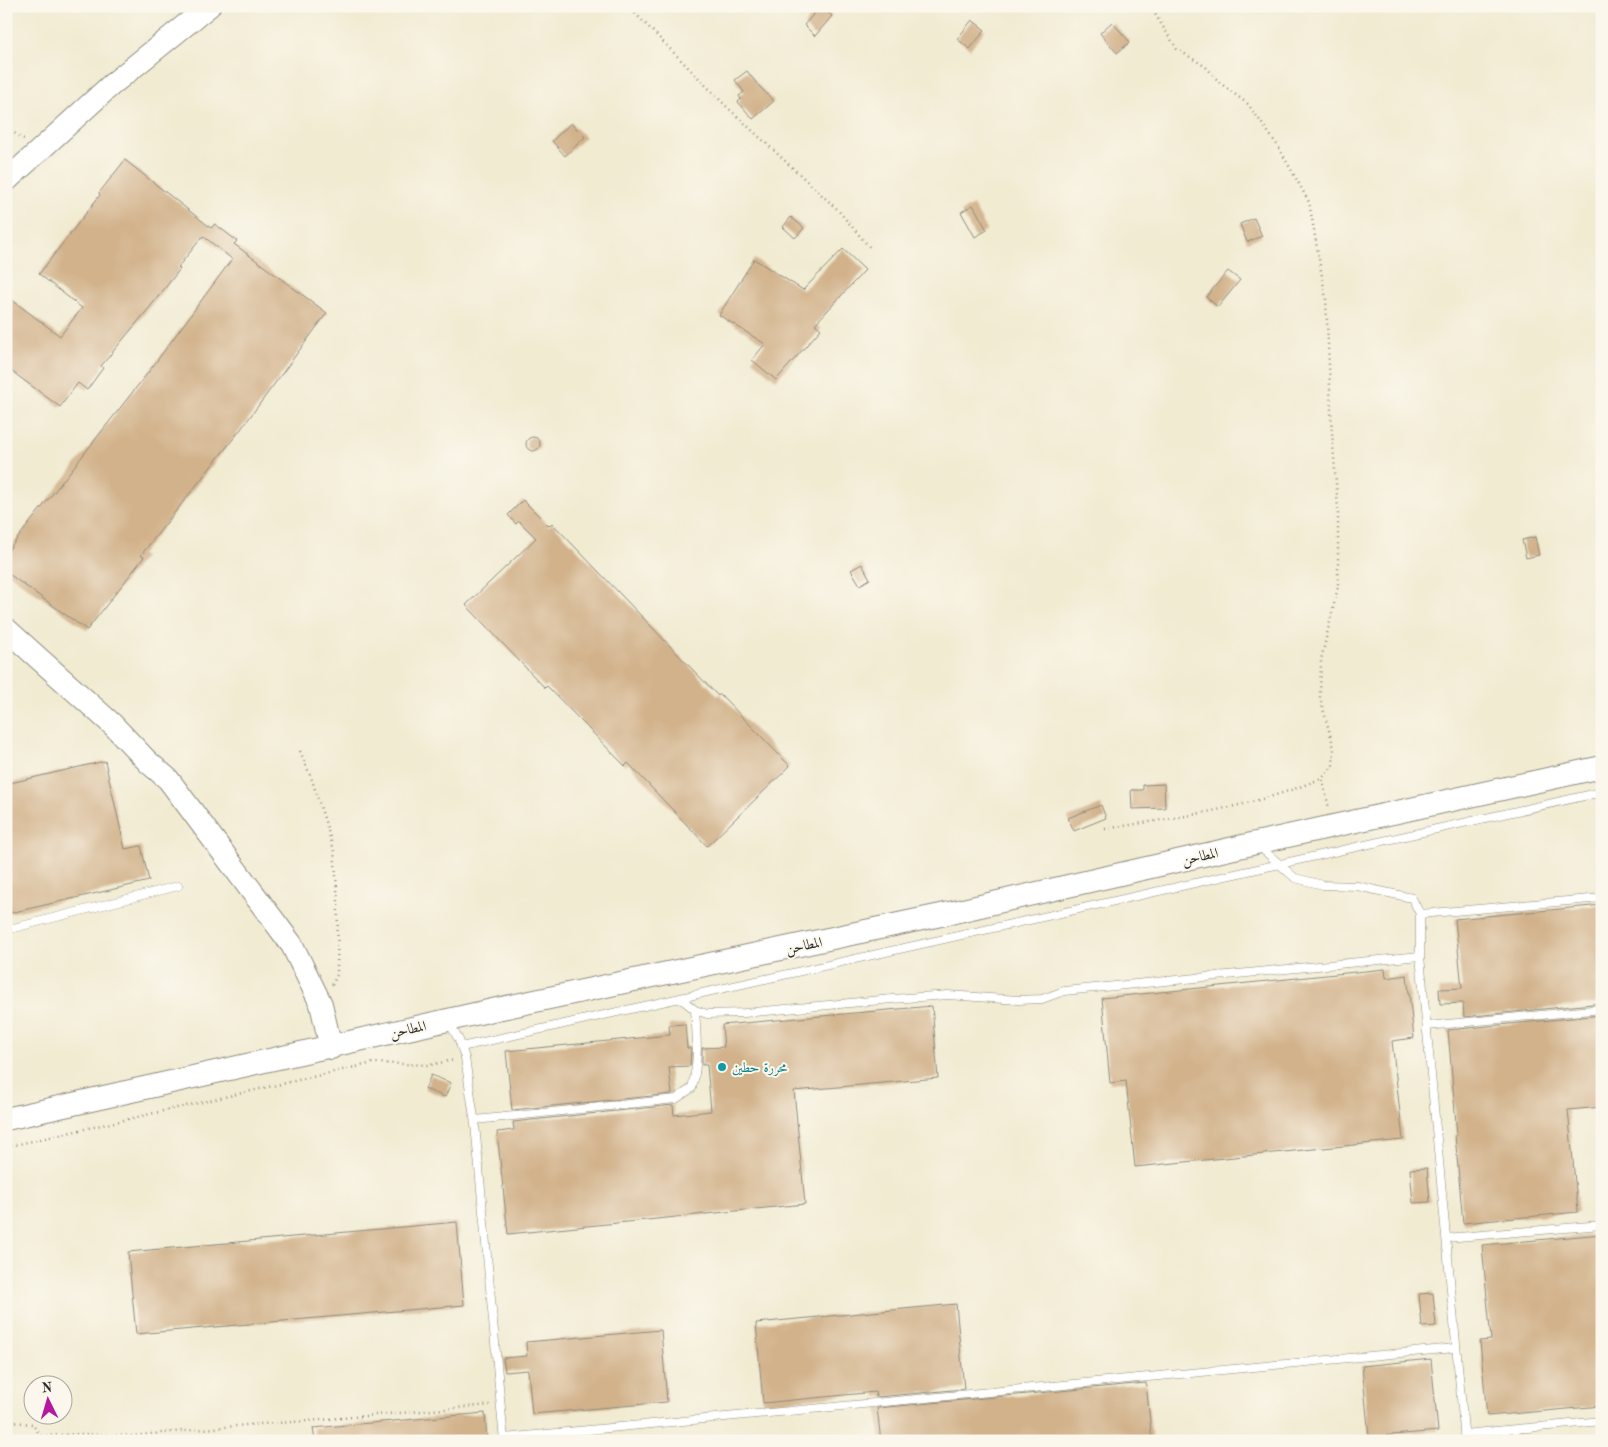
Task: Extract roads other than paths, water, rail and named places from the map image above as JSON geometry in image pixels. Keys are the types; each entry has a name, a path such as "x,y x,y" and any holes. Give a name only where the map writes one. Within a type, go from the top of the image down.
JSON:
{"main road":[{"path":"6,181 110,86 209,6"},
{"path":"6,629 113,725 148,762 168,779 292,945 321,1004 330,1048"},
{"name":"المطاحن","path":"6,1119 330,1048 447,1020 941,916 1256,843 1602,767"}],"lane":[{"path":"461,1047 1602,792"},
{"path":"1256,843 1282,864 1295,878 1323,885 1357,886 1412,898 1420,914 1420,956 1464,1437 1602,1421"},
{"path":"6,930 178,886"},
{"path":"1420,914 1602,898"},
{"path":"679,999 695,1010 707,1014 744,1013 892,998 948,995 1042,1000 1064,991 1420,956"},
{"path":"1427,1026 1602,1009"},
{"path":"475,1120 676,1099 692,1088 697,1070 698,1048 695,1010"},
{"path":"447,1020 465,1058 475,1120 504,1439 1455,1348"},
{"path":"1446,1238 1602,1225"}],"place":[{"name":"محررة حطين","path":"722,1067"}]}
